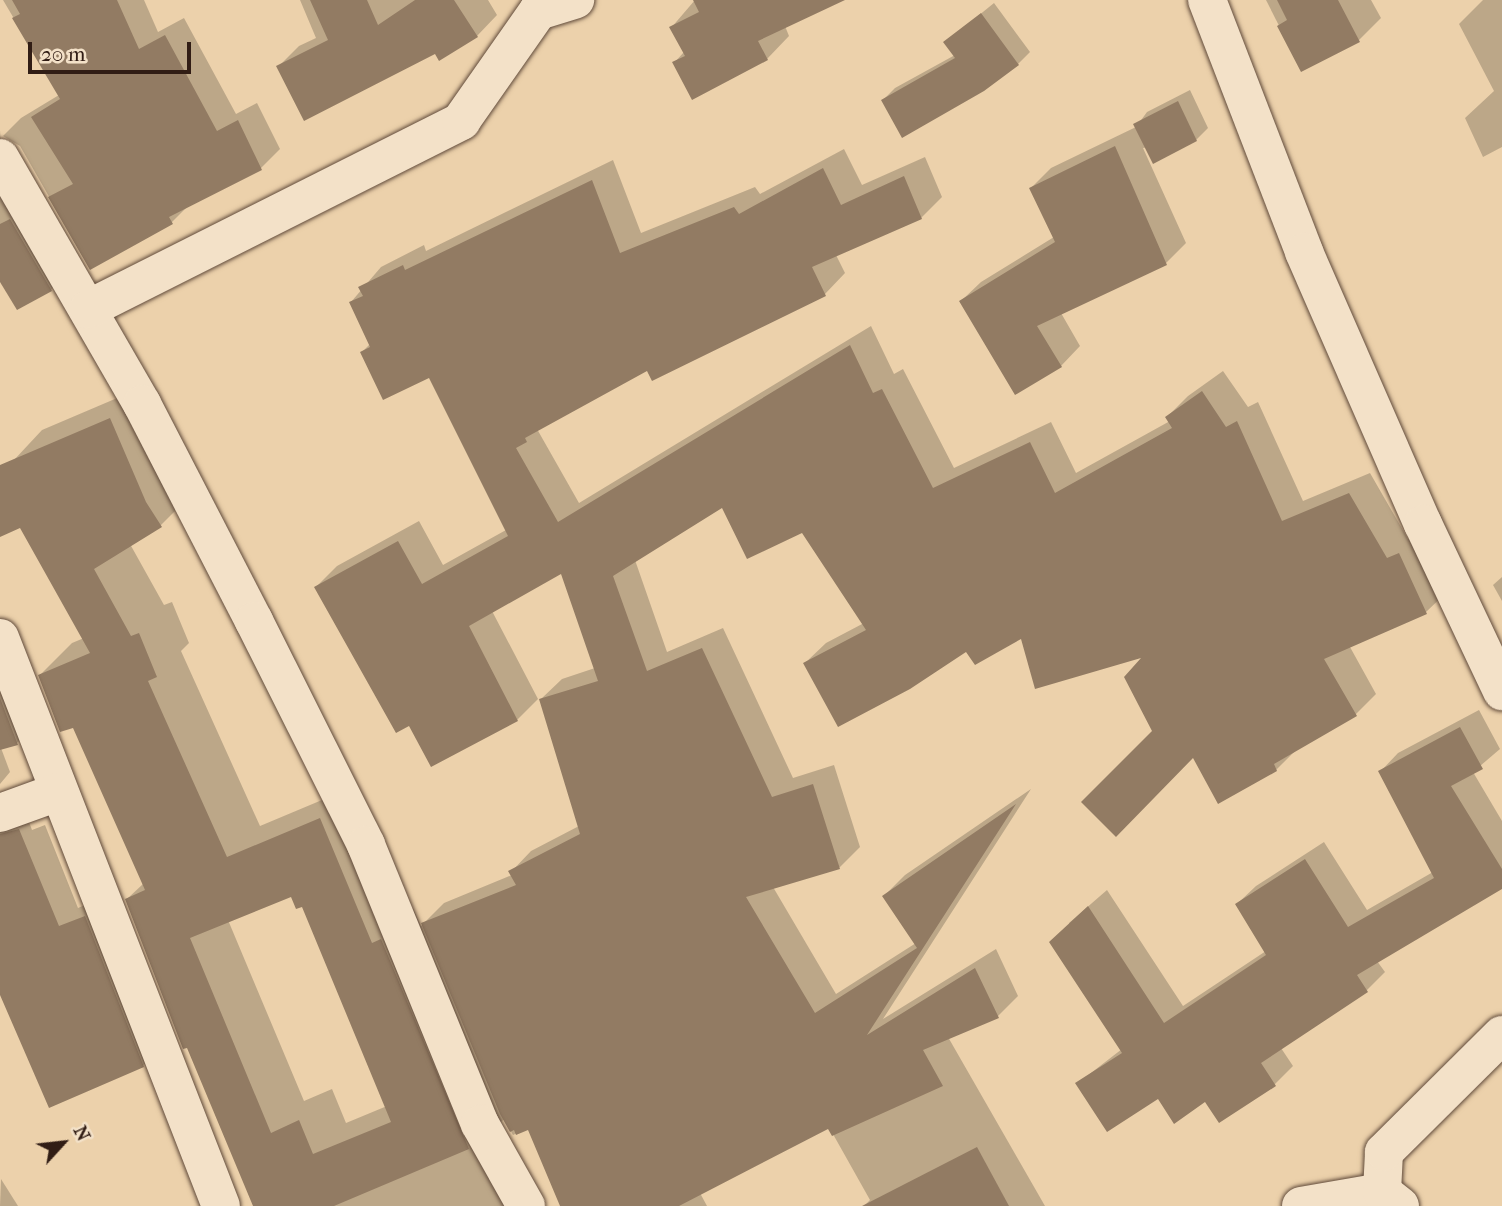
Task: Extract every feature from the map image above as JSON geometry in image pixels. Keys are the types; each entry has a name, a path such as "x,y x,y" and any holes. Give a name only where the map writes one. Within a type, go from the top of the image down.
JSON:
{"street":[{"path":"88,309 461,121 538,11 575,0"},
{"path":"1207,0 1310,264 1428,537 1502,691"},
{"path":"0,158 155,428 360,832 480,1124 526,1206"},
{"path":"0,638 221,1206"},
{"path":"0,813 58,792"},
{"path":"1301,1206 1391,1199 1384,1152 1502,1035"}],"building":[{"path":"12,0 117,0 139,49 165,35 217,131 238,120 262,170 169,217 173,224 90,270 48,197 73,184 31,117 60,99 12,18 20,14"},
{"path":"310,0 367,0 378,25 415,0 454,0 478,37 439,61 435,54 304,121 276,66 328,40"},
{"path":"693,0 845,0 758,41 768,60 692,100 672,62 685,56 669,27 699,12"},
{"path":"1277,0 1338,0 1360,42 1301,72 1277,26 1287,20"},
{"path":"981,13 1019,65 984,91 902,138 881,100 955,58 943,42"},
{"path":"1178,101 1197,141 1153,164 1133,124"},
{"path":"1115,146 1167,265 1037,326 1062,367 1015,395 959,301 1055,242 1029,188"},
{"path":"823,168 841,205 904,176 922,219 812,267 826,296 652,381 647,371 525,438 527,442 516,448 558,522 850,345 873,393 882,389 933,488 1030,442 1055,493 1172,428 1165,417 1202,391 1226,427 1237,421 1282,521 1349,493 1387,558 1399,553 1427,614 1324,659 1357,716 1274,764 1277,771 1218,804 1193,758 1116,837 1081,802 1152,731 1124,677 1141,658 1035,689 1021,639 975,665 966,652 910,689 838,727 803,663 866,630 802,533 747,559 722,508 613,576 647,671 702,648 772,797 813,784 840,869 746,897 815,1013 917,948 882,896 1016,804 867,1035 975,968 999,1018 923,1050 943,1086 832,1136 828,1129 679,1206 560,1206 528,1130 516,1135 514,1130 510,1132 500,1114 421,923 516,885 508,871 580,834 539,699 598,681 561,574 469,626 518,721 431,767 409,726 396,733 314,587 398,541 422,584 508,536 429,378 383,400 360,352 370,347 349,302 363,296 358,287 403,265 405,270 592,180 620,253 734,207 739,214"},
{"path":"10,219 52,291 17,310 0,282 0,224"},
{"path":"110,418 146,502 162,527 94,569 131,636 139,633 157,677 148,681 227,857 320,818 372,943 381,939 469,1149 334,1206 253,1206 187,1048 183,1049 125,899 145,890 73,728 60,732 38,675 90,653 20,528 0,537 0,465","holes":["291,897 296,909 302,907 391,1122 313,1154 299,1120 271,1133 190,938"]},
{"path":"0,698 18,745 0,750"},
{"path":"1460,727 1483,769 1451,786 1502,869 1502,889 1357,975 1368,992 1261,1063 1276,1086 1219,1123 1205,1102 1174,1124 1158,1099 1107,1132 1075,1083 1122,1053 1049,942 1088,906 1164,1023 1266,955 1235,904 1305,859 1348,927 1434,878 1378,771"},
{"path":"19,829 59,926 85,916 144,1067 49,1108 0,995 0,834"},
{"path":"977,1147 1009,1206 862,1206"}]}
